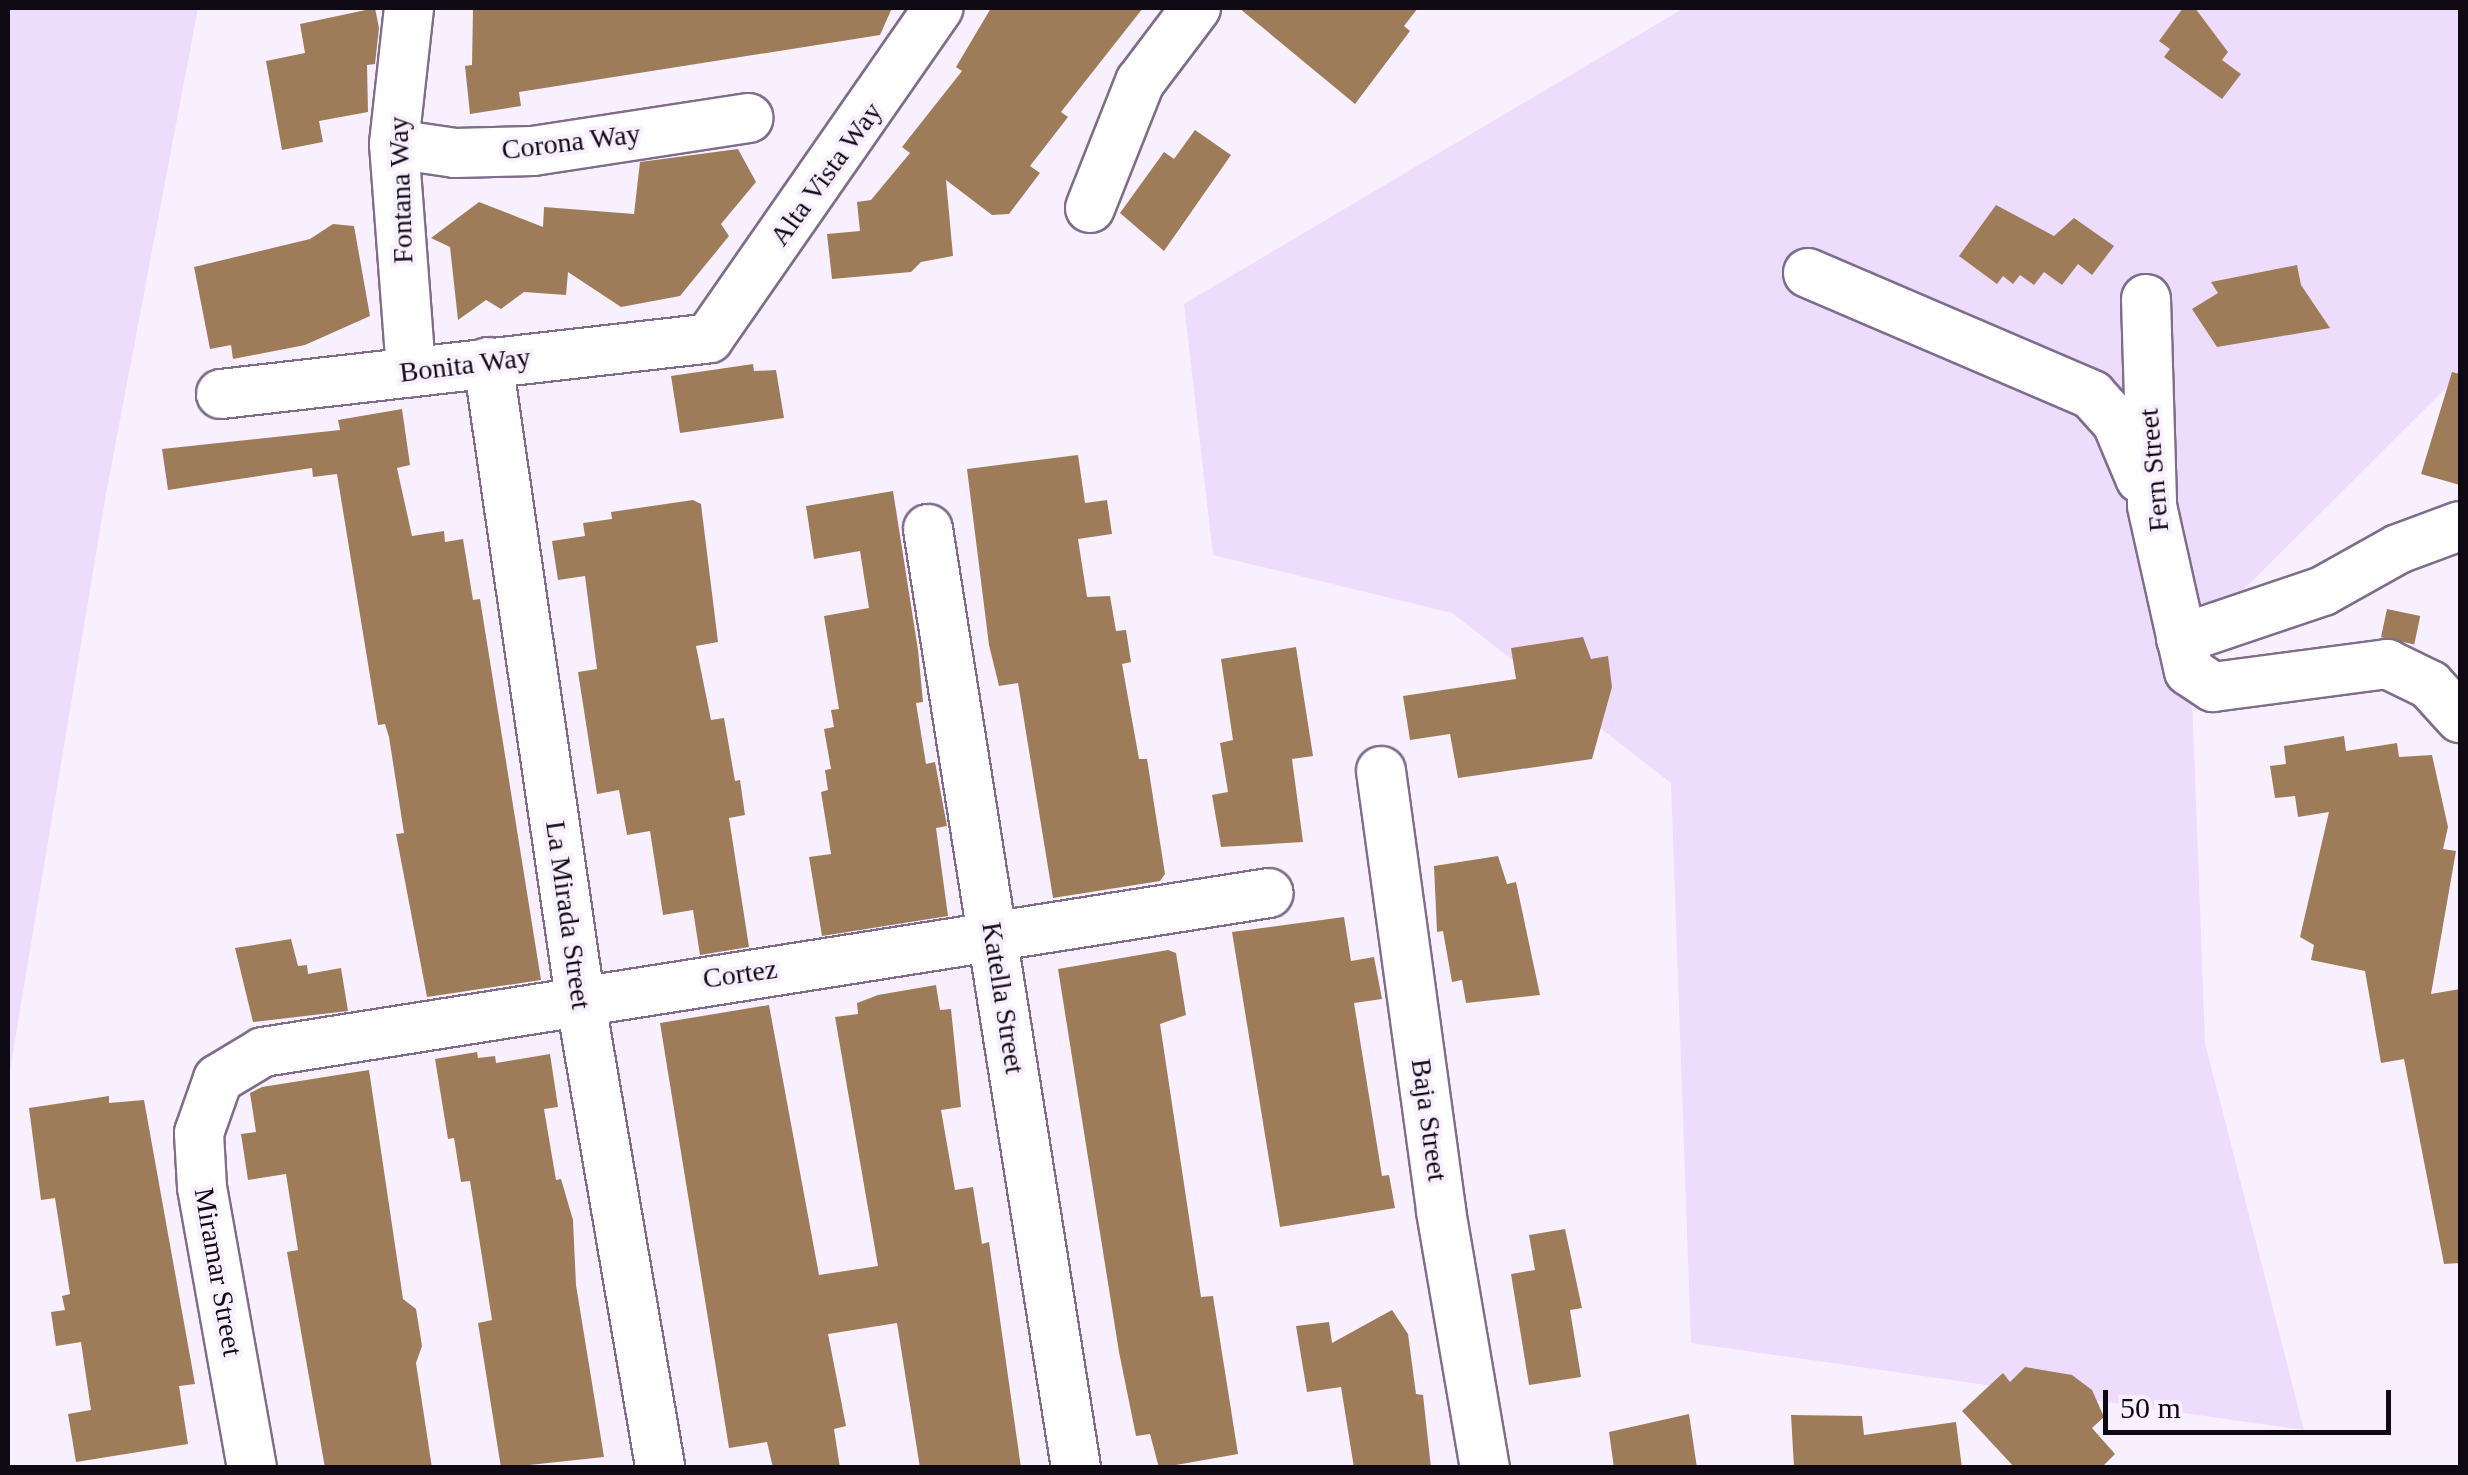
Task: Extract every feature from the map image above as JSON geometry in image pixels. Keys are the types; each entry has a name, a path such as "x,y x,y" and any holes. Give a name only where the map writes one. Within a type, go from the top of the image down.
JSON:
{"street":[{"name":"Fontana Way","path":"409,8 394,144 411,372"},
{"name":"Alta Vista Way","path":"709,338 938,8"},
{"path":"1090,208 1140,82 1196,8"},
{"name":"Corona Way","path":"394,144 455,153 533,151 748,118"},
{"path":"1808,273 2092,395 2117,423 2152,506"},
{"name":"Fern Street","path":"2146,299 2152,506 2189,670 2213,687 2386,664 2430,684 2460,718"},
{"name":"Bonita Way","path":"221,394 709,338"},
{"name":"La Mirada Street","path":"488,362 580,998 660,1468"},
{"path":"2181,639 2323,591 2398,550 2460,526"},
{"name":"Katella Street","path":"928,529 1076,1468"},
{"name":"Baja Street","path":"1380,771 1441,1211 1486,1468"},
{"name":"Cortez","path":"218,1079 263,1052 580,998 994,938 1269,893"},
{"name":"Miramar Street","path":"218,1079 198,1133 202,1187 252,1468"}],"shaded area":[{"path":"8,8 198,8 106,494 8,1082"},
{"path":"1684,8 2460,8 2460,374 2190,643 2205,1043 2304,1430 1691,1343 1671,783 1452,613 1213,555 1184,304"}],"building":[{"path":"375,8 379,28 375,64 367,65 368,112 319,121 323,142 282,150 266,61 305,53 300,24"},
{"path":"473,8 892,8 880,35 519,92 521,106 470,114 465,66 472,65"},
{"path":"991,8 1143,8 1061,112 1068,117 1030,166 1040,173 1009,214 992,215 946,180 953,256 921,262 911,272 832,279 827,234 860,231 857,202 871,200 910,153 902,147 962,71 956,67"},
{"path":"1239,8 1418,8 1404,26 1410,31 1355,104"},
{"path":"2183,8 2195,8 2228,52 2222,60 2241,74 2222,99 2164,57 2170,49 2159,41"},
{"path":"1195,130 1231,155 1164,251 1120,213 1164,152 1174,159"},
{"path":"738,149 756,182 721,224 729,236 680,296 621,307 568,272 566,295 524,292 501,309 486,300 458,320 450,247 431,238 479,202 543,227 544,207 634,214 640,162"},
{"path":"1996,205 2054,236 2074,218 2114,246 2092,275 2078,264 2062,285 2044,272 2034,285 2020,275 2013,284 2003,276 1997,284 1959,256"},
{"path":"333,224 354,226 370,316 305,345 233,359 231,345 210,349 194,267 310,239"},
{"path":"2297,265 2301,285 2330,328 2217,347 2192,309 2218,293 2211,282"},
{"path":"753,364 754,371 776,370 784,418 680,433 671,376"},
{"path":"2452,372 2460,374 2460,485 2421,474"},
{"path":"402,409 410,465 397,468 412,536 444,531 445,542 463,539 473,600 480,599 541,980 427,997 396,834 404,833 389,737 385,724 378,725 337,474 313,477 312,468 168,490 162,449 340,430 338,420"},
{"path":"1078,455 1085,503 1107,500 1112,534 1078,539 1087,597 1110,596 1116,631 1126,630 1131,662 1122,664 1139,759 1147,759 1165,874 1160,881 1053,898 1018,683 999,686 989,645 967,469"},
{"path":"893,491 918,650 923,702 916,703 926,764 935,762 947,826 936,828 948,916 822,936 809,857 831,854 821,792 828,790 825,770 831,769 824,729 834,727 831,710 839,709 824,616 869,608 860,551 814,559 806,506"},
{"path":"693,500 701,504 718,642 696,646 711,720 724,718 735,781 740,780 745,815 729,818 749,947 700,955 693,910 663,915 650,831 627,835 619,790 597,794 578,672 597,669 585,576 558,580 552,541 585,536 583,523 612,519 611,512"},
{"path":"2387,609 2420,616 2414,644 2381,637"},
{"path":"1583,637 1591,659 1608,656 1612,687 1592,759 1458,778 1450,734 1410,740 1403,696 1516,679 1511,648"},
{"path":"1296,647 1313,756 1292,759 1303,842 1221,847 1212,795 1228,792 1220,743 1233,740 1221,659"},
{"path":"2344,736 2346,751 2397,743 2399,757 2432,755 2448,827 2443,849 2456,851 2431,994 2460,989 2460,1263 2444,1264 2404,1059 2381,1063 2365,971 2311,960 2314,945 2300,937 2329,812 2298,817 2295,796 2275,798 2270,766 2286,764 2284,746"},
{"path":"1498,856 1507,884 1516,882 1540,995 1466,1003 1462,980 1452,982 1443,931 1437,932 1434,866"},
{"path":"1344,917 1351,961 1374,957 1382,999 1354,1003 1382,1176 1389,1175 1395,1208 1280,1227 1232,932"},
{"path":"291,939 298,966 307,965 308,974 341,968 348,1011 253,1022 235,948"},
{"path":"1168,950 1176,953 1186,1015 1160,1024 1201,1297 1213,1296 1238,1454 1159,1468 1150,1434 1136,1436 1058,969"},
{"path":"936,985 940,1010 951,1009 961,1107 941,1110 955,1190 973,1187 982,1244 989,1242 1021,1468 920,1468 897,1323 828,1334 846,1426 834,1429 840,1468 773,1468 767,1442 729,1448 660,1023 769,1005 819,1275 878,1266 835,1017 858,1014 857,1003 878,995"},
{"path":"477,1052 478,1058 495,1056 496,1063 550,1054 558,1107 544,1109 556,1180 561,1179 573,1220 576,1285 604,1457 501,1468 478,1323 492,1320 470,1181 461,1182 454,1138 448,1139 435,1059"},
{"path":"369,1070 403,1299 416,1309 422,1346 416,1363 432,1468 325,1468 287,1252 298,1250 286,1174 248,1180 241,1134 256,1132 250,1093 262,1087"},
{"path":"109,1096 109,1103 144,1100 195,1384 179,1386 188,1444 76,1462 68,1414 91,1410 81,1342 56,1346 51,1312 65,1310 62,1296 70,1294 55,1198 41,1200 29,1108"},
{"path":"1565,1229 1582,1308 1570,1310 1581,1377 1529,1385 1511,1274 1535,1270 1529,1235"},
{"path":"1392,1310 1408,1334 1416,1394 1423,1395 1431,1468 1354,1468 1341,1387 1307,1392 1296,1326 1329,1322 1332,1343"},
{"path":"2025,1367 2072,1375 2092,1390 2104,1417 2092,1428 2115,1454 2101,1468 2015,1468 1962,1411 2003,1373 2010,1382"},
{"path":"1689,1414 1697,1468 1614,1468 1609,1432"},
{"path":"1791,1415 1862,1416 1864,1435 1956,1422 1962,1468 1794,1468"}]}
